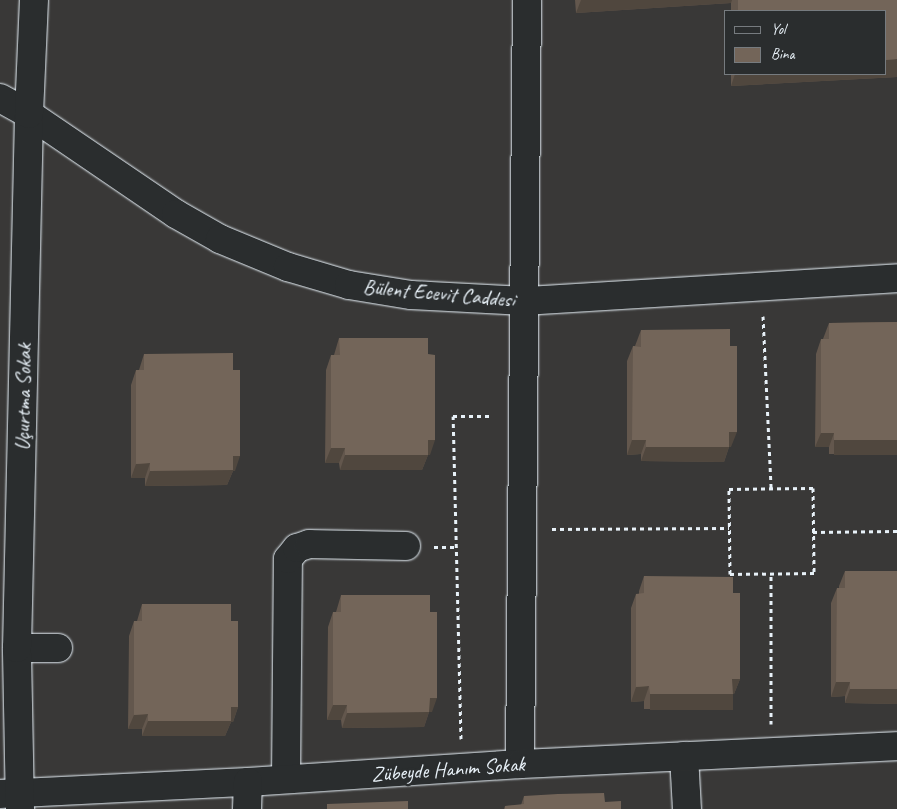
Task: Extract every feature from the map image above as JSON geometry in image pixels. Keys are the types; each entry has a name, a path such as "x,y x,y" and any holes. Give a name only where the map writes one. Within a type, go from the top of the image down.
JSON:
{"street":[{"name":"Uçurtma Sokak","path":"13,799 17,648 11,476 34,0"},
{"path":"520,764 527,0"},
{"name":"Bülent Ecevit Caddesi","path":"0,98 29,114 176,214 220,239 288,267 348,285 411,295 525,301 897,278"},
{"path":"286,779 288,559 297,548 309,544 406,546"},
{"path":"17,648 58,648"},
{"name":"Zübeyde Hanım Sokak","path":"13,799 520,764 897,746"},
{"path":"684,756 687,809"},
{"path":"247,809 248,782"}],"path":[{"path":"761,286 771,488"},
{"path":"462,768 453,416 524,416"},
{"path":"771,488 813,488 814,573 730,574 729,489 771,488"},
{"path":"523,530 729,528"},
{"path":"813,532 897,531"},
{"path":"771,574 771,752"}],"building":[{"path":"738,0 897,0 897,59 887,60 887,10 738,10"},
{"path":"897,322 897,440 834,440 834,433 821,433 821,339 829,339 829,323"},
{"path":"730,329 730,346 737,346 737,432 729,432 729,447 646,447 646,440 632,440 633,346 641,347 641,330"},
{"path":"339,338 428,338 428,354 435,355 435,440 428,440 428,455 345,455 345,448 331,448 331,355 340,355"},
{"path":"233,353 233,370 240,370 240,456 233,456 233,470 150,471 150,463 136,464 136,370 144,370 144,354"},
{"path":"845,571 897,571 897,689 850,689 850,682 836,682 837,588 845,588"},
{"path":"644,576 733,577 733,593 740,593 740,679 732,679 733,694 650,694 649,686 636,687 636,594 644,593"},
{"path":"341,595 430,595 430,612 437,612 437,698 430,698 429,712 347,713 347,705 333,705 333,612 341,612"},
{"path":"142,604 231,604 231,621 238,621 238,707 231,707 231,721 148,721 148,714 134,715 134,621 142,621"},
{"path":"604,793 605,802 621,801 621,809 505,809 505,806 524,804 524,796"},
{"path":"408,801 408,809 327,809 327,804"}]}
